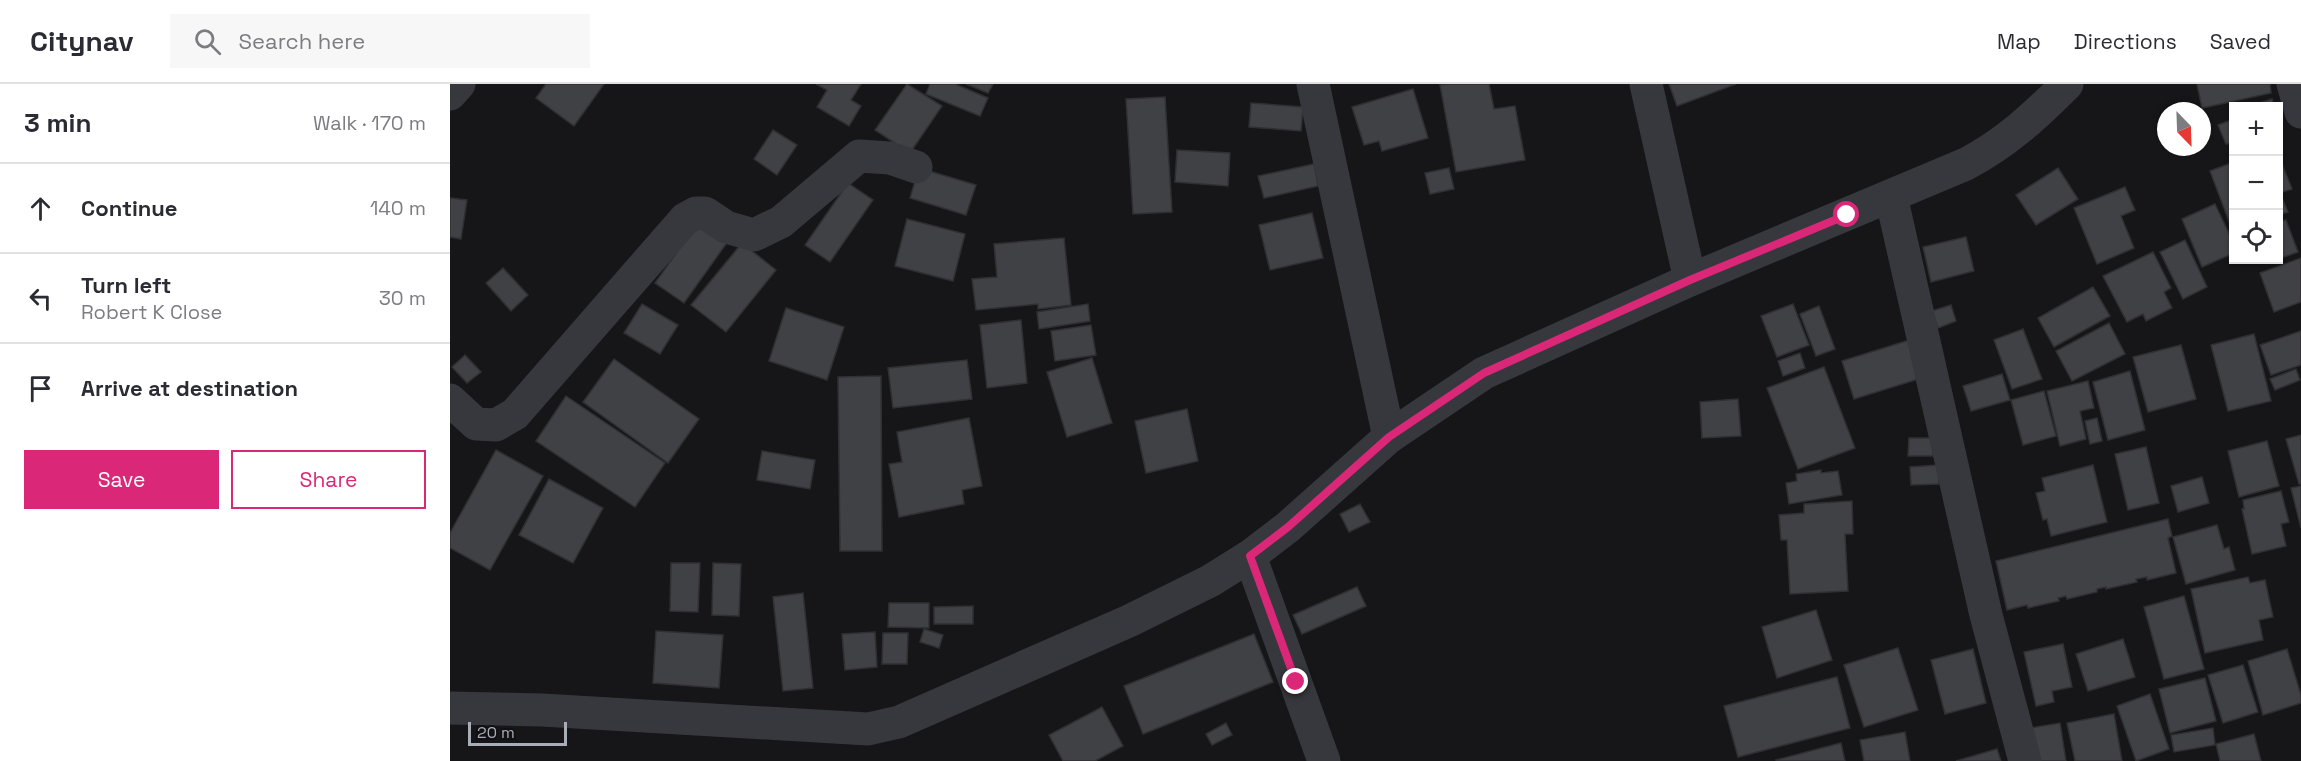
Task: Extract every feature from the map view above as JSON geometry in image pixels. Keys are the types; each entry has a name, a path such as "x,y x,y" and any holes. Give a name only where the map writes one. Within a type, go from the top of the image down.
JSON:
{"street":[{"path":"450,94 459,84"},
{"path":"1313,84 1389,437"},
{"path":"1646,84 1690,280"},
{"path":"450,708 542,710 868,729 899,722 1130,621 1210,581 1250,556 1288,527 1389,437 1484,373 1690,280 1966,164 1992,150 2029,122 2067,84"},
{"path":"2293,84 2301,112"},
{"path":"450,400 476,424 496,425 514,414 685,219 696,213 705,213 726,228 754,235 781,222 859,156 890,158 916,167"},
{"path":"1891,196 1986,615 2025,761"},
{"path":"1250,556 1324,761"}],"building":[{"path":"546,84 604,84 574,126 536,98"},
{"path":"816,84 861,84 851,100 861,106 849,126 817,107 827,90"},
{"path":"907,84 942,106 910,153 875,130"},
{"path":"930,84 955,84 988,98 980,116 926,94"},
{"path":"966,84 993,84 988,93"},
{"path":"1489,84 1494,109 1515,106 1525,160 1456,172 1440,85"},
{"path":"1669,84 1736,84 1677,106"},
{"path":"2197,84 2270,84 2271,93 2211,106 2211,102 2201,102"},
{"path":"1413,89 1428,138 1382,151 1379,141 1364,145 1352,107"},
{"path":"1165,97 1172,212 1133,214 1126,99"},
{"path":"1251,103 1303,107 1301,131 1249,127"},
{"path":"2229,121 2229,143 2226,144 2218,125"},
{"path":"773,130 797,145 777,175 754,159"},
{"path":"1177,150 1230,153 1228,186 1175,182"},
{"path":"1314,164 1318,186 1264,198 1258,176"},
{"path":"2229,164 2229,221 2210,171"},
{"path":"2283,166 2292,189 2283,192"},
{"path":"919,168 976,185 966,215 910,198"},
{"path":"1449,168 1454,189 1430,194 1425,173"},
{"path":"2058,168 2078,199 2036,225 2016,195"},
{"path":"848,183 873,200 830,262 805,245"},
{"path":"2125,187 2135,210 2121,216 2134,248 2097,264 2074,208"},
{"path":"450,198 467,200 461,239 450,237"},
{"path":"2283,200 2288,212 2283,214"},
{"path":"2215,204 2229,233 2229,255 2202,267 2182,219"},
{"path":"1312,213 1323,258 1270,270 1259,225"},
{"path":"702,217 731,237 684,303 655,283"},
{"path":"907,219 965,234 953,281 895,266"},
{"path":"2286,220 2298,252 2283,257 2283,221"},
{"path":"1966,237 1974,271 1931,282 1923,247"},
{"path":"1064,238 1071,305 1038,309 1038,304 976,310 972,279 997,277 994,244"},
{"path":"2185,240 2207,287 2183,299 2160,252"},
{"path":"742,243 776,270 726,332 691,305"},
{"path":"2153,252 2171,288 2164,292 2172,308 2146,321 2143,314 2127,322 2103,276"},
{"path":"2301,258 2301,302 2274,312 2260,273"},
{"path":"503,268 528,295 511,311 486,283"},
{"path":"2093,287 2110,316 2054,347 2038,318"},
{"path":"642,304 678,325 660,354 624,333"},
{"path":"1088,304 1090,321 1039,329 1037,312"},
{"path":"1793,304 1809,345 1777,357 1761,316"},
{"path":"1951,305 1956,321 1938,328 1932,311"},
{"path":"1819,306 1835,349 1816,356 1800,314"},
{"path":"786,308 844,327 827,380 769,361"},
{"path":"1021,320 1027,383 987,388 980,325"},
{"path":"2109,323 2125,354 2072,381 2056,351"},
{"path":"1091,325 1096,355 1055,361 1051,331"},
{"path":"2023,329 2042,379 2012,389 1994,340"},
{"path":"2301,331 2301,365 2271,375 2260,345"},
{"path":"2254,334 2271,401 2228,411 2211,345"},
{"path":"1916,338 1928,376 1854,399 1842,361"},
{"path":"2181,345 2196,399 2148,412 2133,357"},
{"path":"1800,353 1805,368 1783,376 1778,361"},
{"path":"465,355 481,372 467,383 452,367"},
{"path":"1092,358 1112,423 1067,437 1047,372"},
{"path":"614,359 699,419 668,463 583,402"},
{"path":"967,360 972,399 893,408 888,368"},
{"path":"1824,367 1855,448 1798,469 1767,388"},
{"path":"2296,369 2300,380 2275,390 2270,379"},
{"path":"2130,371 2145,430 2108,440 2093,382"},
{"path":"2002,374 2010,400 1971,411 1963,386"},
{"path":"881,376 882,551 840,551 838,377"},
{"path":"2088,381 2094,408 2080,411 2086,439 2060,446 2047,391"},
{"path":"2044,391 2056,436 2023,445 2011,400"},
{"path":"566,396 665,463 635,507 536,441"},
{"path":"1738,399 1741,436 1702,438 1700,402"},
{"path":"1187,409 1198,461 1146,473 1135,421"},
{"path":"969,418 982,486 962,490 964,504 899,517 889,464 902,462 897,432"},
{"path":"2097,418 2102,441 2090,444 2085,421"},
{"path":"2301,435 2301,484 2299,484 2286,439"},
{"path":"1909,438 1933,438 1933,456 1908,456"},
{"path":"2267,441 2279,486 2239,497 2228,451"},
{"path":"2146,447 2159,503 2128,510 2115,454"},
{"path":"496,450 543,476 490,570 450,548 450,533"},
{"path":"762,451 815,460 810,489 757,480"},
{"path":"1938,465 1939,484 1911,485 1910,467"},
{"path":"2093,465 2107,522 2051,536 2047,519 2043,520 2036,493 2045,491 2042,478"},
{"path":"1821,470 1821,473 1838,471 1842,495 1789,504 1786,483 1797,481 1796,474"},
{"path":"2202,477 2209,503 2178,512 2171,486"},
{"path":"549,479 603,508 573,563 519,535"},
{"path":"2301,486 2301,528 2291,488"},
{"path":"2281,491 2289,522 2281,524 2286,546 2252,554 2242,509 2244,509 2243,500"},
{"path":"1852,501 1853,534 1845,534 1848,591 1790,594 1787,540 1781,540 1779,515 1804,513 1804,504"},
{"path":"1360,504 1370,522 1349,532 1340,514"},
{"path":"2168,519 2172,536 2168,538 2176,573 2147,580 2147,577 2136,579 2137,582 2097,589 2097,592 2067,599 2066,596 2058,598 2059,601 2028,608 2027,605 2007,610 1996,561"},
{"path":"2217,525 2224,549 2229,547 2235,570 2186,584 2173,537"},
{"path":"671,563 700,563 698,612 670,611"},
{"path":"713,563 741,564 739,616 712,615"},
{"path":"2248,577 2250,583 2265,580 2273,617 2259,620 2263,640 2205,653 2191,589"},
{"path":"1357,587 1366,606 1302,634 1293,615"},
{"path":"803,593 813,688 783,691 773,597"},
{"path":"2184,596 2204,669 2164,679 2144,607"},
{"path":"889,603 929,603 929,628 888,627"},
{"path":"973,606 973,624 934,624 934,607"},
{"path":"1816,610 1832,660 1777,678 1762,627"},
{"path":"924,629 943,635 939,648 920,642"},
{"path":"656,631 723,635 719,688 653,683"},
{"path":"875,632 877,667 845,670 842,634"},
{"path":"883,633 908,633 907,664 882,664"},
{"path":"1254,634 1273,682 1143,734 1124,686"},
{"path":"2123,639 2135,677 2088,691 2076,654"},
{"path":"2063,644 2072,687 2052,691 2054,702 2036,706 2024,652"},
{"path":"1898,648 1918,710 1864,727 1844,665"},
{"path":"1973,649 1986,703 1945,714 1931,660"},
{"path":"2287,649 2301,695 2301,703 2263,715 2248,661"},
{"path":"2243,665 2258,712 2223,723 2208,675"},
{"path":"1837,677 1850,728 1738,757 1724,706"},
{"path":"2205,678 2216,721 2170,733 2159,689"},
{"path":"2150,694 2169,749 2136,761 2117,706"},
{"path":"1102,707 1123,746 1095,761 1063,761 1049,735"},
{"path":"2114,714 2122,761 2075,761 2067,723"},
{"path":"1226,723 1232,735 1212,745 1206,734"},
{"path":"2060,723 2066,761 2036,761 2030,728"},
{"path":"2213,728 2215,745 2174,752 2171,735"},
{"path":"1905,732 1910,761 1864,761 1860,740"},
{"path":"2254,734 2261,761 2220,761 2216,744"},
{"path":"1841,743 1845,761 1776,760"},
{"path":"1997,749 2001,761 1956,761"}],"route":[{"path":"1296,682 1250,556 1288,527 1389,437 1484,373 1690,280 1847,215"}]}
